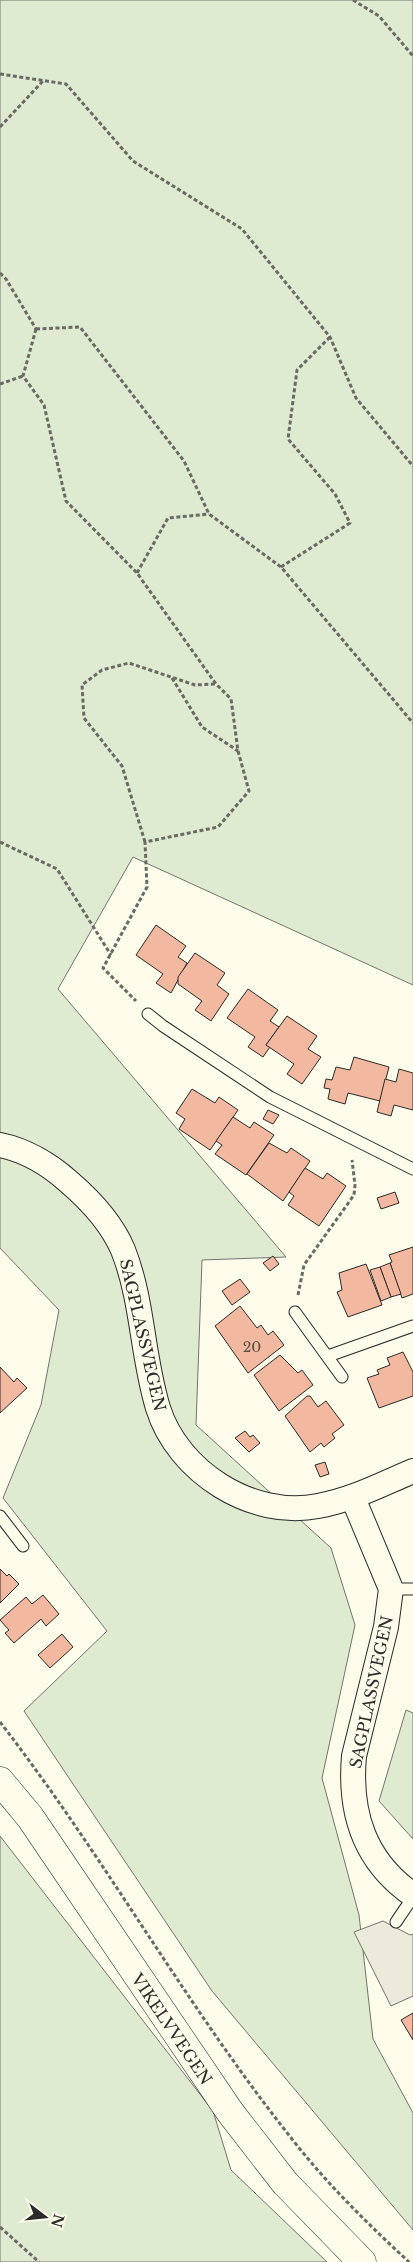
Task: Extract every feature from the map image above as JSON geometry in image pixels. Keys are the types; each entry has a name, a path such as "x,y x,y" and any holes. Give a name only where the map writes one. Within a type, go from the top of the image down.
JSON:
{"street":[{"name":"SAGPLASSVEGEN","path":"0,1145 34,1157 58,1172 80,1192 115,1235 130,1274 141,1319 150,1376 158,1409 178,1445 198,1469 246,1500 272,1507 290,1509 318,1506 353,1498 413,1470"},
{"name":"SAGPLASSVEGEN","path":"353,1498 402,1589 386,1627 375,1676 366,1701 354,1756 352,1776 357,1816 362,1833 379,1862 413,1896"},
{"name":"VIKELVVEGEN","path":"0,1781 41,1833 230,2112 285,2184 362,2262"}],"lane":[{"path":"148,1014 163,1026 270,1096 413,1169"},
{"path":"295,1312 342,1378"},
{"path":"328,1356 413,1326"},
{"path":"0,1516 23,1546"},
{"path":"396,1922 413,1896"}],"path":[{"path":"353,0 379,16 413,56"},
{"path":"0,74 66,84 133,161 242,229 330,337 356,398 413,466"},
{"path":"0,127 43,80"},
{"path":"0,273 6,279 36,329 22,376"},
{"path":"36,329 80,327 184,461 209,514 281,568 413,724"},
{"path":"281,568 350,523 335,494 288,439 297,370 330,337"},
{"path":"0,384 22,376"},
{"path":"22,376 44,405 66,501 137,574 216,684 231,699 238,751 249,791 218,827 145,842"},
{"path":"137,574 168,518 209,514"},
{"path":"148,1014 103,968 147,887 145,842 122,766 84,718 82,685 102,670 129,663 195,685 216,684"},
{"path":"171,678 202,728 238,751"},
{"path":"0,842 57,869 111,955"},
{"path":"295,1312 304,1265 354,1195 355,1185 350,1137"},
{"path":"0,1722 79,1830 234,2064 315,2167 374,2229 409,2262"},
{"path":"0,2228 39,2262"}],"green space":[{"path":"0,0 413,0 413,985 133,857 58,989 286,1257 202,1260 196,1425 331,1548 355,1625 322,1778 359,1915 373,2039 413,2113 413,2230 212,1991 24,1711 107,1631 3,1498 41,1405 59,1310 0,1248"},
{"path":"406,1710 413,1713 413,1839 379,1801"},
{"path":"0,1836 213,2111 231,2170 327,2262 0,2262"}],"shaded area":[{"path":"383,1921 410,1935 413,1934 413,1996 391,2006 354,1932"}],"building":[{"path":"156,925 186,946 178,957 187,963 171,993 156,983 163,974 136,955"},
{"path":"195,953 225,973 217,985 229,994 211,1021 195,1010 202,1001 178,984 178,977"},
{"path":"248,989 278,1010 270,1021 279,1027 266,1045 270,1047 263,1057 248,1047 255,1037 227,1018"},
{"path":"287,1016 317,1036 308,1049 321,1057 302,1084 287,1074 294,1064 266,1045"},
{"path":"354,1057 389,1067 380,1101 348,1093 345,1104 328,1099 330,1089 324,1088 326,1079 332,1080 336,1067 350,1070"},
{"path":"399,1069 413,1073 413,1110 394,1105 391,1116 377,1112 385,1079 396,1082"},
{"path":"192,1089 215,1103 219,1097 238,1110 210,1150 179,1129 185,1119 176,1113"},
{"path":"268,1110 279,1115 273,1124 263,1119"},
{"path":"233,1117 250,1128 254,1122 274,1135 246,1175 215,1154 222,1145 216,1141"},
{"path":"269,1143 287,1153 291,1148 310,1161 283,1201 247,1174"},
{"path":"305,1168 323,1179 327,1173 346,1186 319,1226 288,1205 294,1196 289,1192"},
{"path":"395,1192 399,1203 381,1209 377,1198"},
{"path":"413,1247 413,1294 402,1298 389,1255"},
{"path":"273,1256 279,1264 270,1271 263,1263"},
{"path":"390,1263 401,1294 391,1297 380,1267"},
{"path":"366,1264 382,1305 348,1317 337,1292 342,1290 339,1273"},
{"path":"380,1267 391,1297 381,1301 370,1270"},
{"path":"240,1279 250,1292 232,1305 222,1291"},
{"path":"240,1306 257,1328 261,1325 268,1335 273,1331 284,1345 248,1373 215,1326"},
{"path":"403,1352 413,1372 413,1396 379,1408 367,1378 379,1374 377,1370 390,1365 387,1358"},
{"path":"280,1355 298,1373 302,1370 313,1385 279,1411 254,1375"},
{"path":"0,1367 14,1382 17,1378 27,1388 0,1413"},
{"path":"307,1396 310,1396 318,1407 326,1401 344,1425 332,1434 335,1438 324,1447 321,1443 310,1452 285,1416"},
{"path":"245,1431 250,1437 253,1435 260,1443 249,1452 235,1438"},
{"path":"325,1462 329,1474 320,1477 315,1465"},
{"path":"0,1569 7,1576 9,1574 19,1584 0,1603"},
{"path":"43,1595 59,1614 46,1626 41,1619 14,1643 5,1633 9,1630 0,1620 26,1597 32,1604"},
{"path":"62,1634 73,1647 50,1668 38,1655"},
{"path":"413,2013 413,2040 401,2020"}]}
